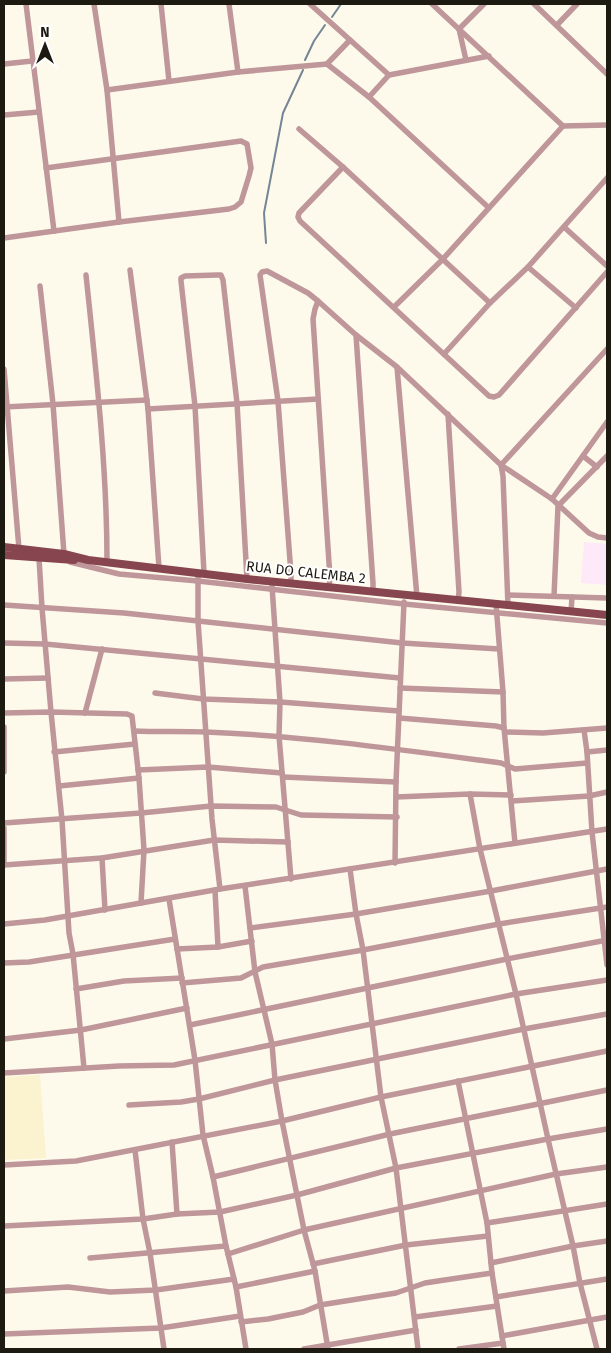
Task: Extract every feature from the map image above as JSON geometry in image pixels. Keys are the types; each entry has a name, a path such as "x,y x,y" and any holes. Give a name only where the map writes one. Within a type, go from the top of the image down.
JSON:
{"main road":[{"path":"4,547 63,557"},
{"path":"4,556 63,557"},
{"name":"RUA DO CALEMBA 2","path":"63,557 159,568 200,575 248,579 272,585 291,583 607,615"}],"street":[{"path":"26,4 54,231"},
{"path":"94,4 106,90 119,222"},
{"path":"161,4 169,81"},
{"path":"229,4 238,72"},
{"path":"310,4 389,75"},
{"path":"432,4 563,126 607,125"},
{"path":"459,29 484,4"},
{"path":"534,4 607,74"},
{"path":"557,25 577,4"},
{"path":"459,29 466,60"},
{"path":"327,64 350,40"},
{"path":"369,98 389,75 489,56"},
{"path":"4,64 32,61"},
{"path":"106,90 238,72 327,64 369,98 489,208"},
{"path":"4,115 39,112"},
{"path":"394,307 442,260 563,126"},
{"path":"299,129 343,167 490,303"},
{"path":"4,238 230,209 241,202 251,168 248,144 241,141 46,168"},
{"path":"343,167 299,213 298,217 489,396 499,395 607,272"},
{"path":"444,354 490,303 528,267 607,178"},
{"path":"564,227 607,266"},
{"path":"528,267 576,308"},
{"path":"130,270 148,409 159,568"},
{"path":"291,583 278,401 260,276 262,272 267,271 318,301 356,335 397,367 501,465 552,499 589,533 607,538"},
{"path":"86,275 99,402 107,516 108,562"},
{"path":"218,946 218,890 198,621 200,575 195,406 181,281 181,278 185,276 217,275 221,276 223,280 238,403 248,579"},
{"path":"40,286 54,404 63,557 97,569 119,574 200,575 404,604 607,623"},
{"path":"318,301 313,319 330,578 329,587"},
{"path":"356,335 374,583 373,592"},
{"path":"501,465 607,349"},
{"path":"397,367 417,597"},
{"path":"4,369 5,407 19,549"},
{"path":"148,409 318,399"},
{"path":"5,407 147,400"},
{"path":"448,414 458,601"},
{"path":"552,499 607,422"},
{"path":"583,456 597,467"},
{"path":"554,596 558,506 607,456"},
{"path":"501,465 508,606"},
{"path":"39,558 54,752 62,820 68,933 73,954 84,1068"},
{"path":"272,585 280,702 279,736 291,879"},
{"path":"395,863 396,782 405,595"},
{"path":"508,595 607,598"},
{"path":"571,612 572,597"},
{"path":"496,604 504,730 515,843"},
{"path":"4,605 124,612 402,643 499,649"},
{"path":"4,643 45,644 102,649 400,678"},
{"path":"85,713 102,649"},
{"path":"4,678 48,678"},
{"path":"400,688 503,692"},
{"path":"155,693 203,699 280,702 399,714 496,726 504,730 543,733 607,728"},
{"path":"4,714 51,712 127,714 132,716 144,850 141,903"},
{"path":"4,727 4,772"},
{"path":"584,730 596,870 604,907 607,964"},
{"path":"134,731 279,736 501,763 515,769 587,764"},
{"path":"54,752 135,744"},
{"path":"587,752 607,750"},
{"path":"138,770 208,767 282,775 396,782"},
{"path":"59,786 138,778"},
{"path":"396,797 470,794 512,798 589,796 607,792"},
{"path":"470,794 480,849 516,994 580,1283 597,1349"},
{"path":"4,823 62,820 211,806 276,807 301,815 397,817"},
{"path":"4,828 4,865 102,858 214,840 288,842"},
{"path":"4,924 45,920 218,890 607,829"},
{"path":"102,858 105,910"},
{"path":"350,869 368,987 381,1096 396,1168 418,1349"},
{"path":"250,928 356,914 607,869"},
{"path":"245,886 255,972 272,1044 275,1080 282,1121 304,1230 315,1272 327,1347"},
{"path":"169,899 190,1025 203,1136 236,1286 246,1349"},
{"path":"76,989 124,981 241,978 263,967 604,907"},
{"path":"4,963 29,962 175,939"},
{"path":"190,1025 368,987 606,940"},
{"path":"177,949 252,941"},
{"path":"4,1074 84,1068 174,1065 516,994 607,980"},
{"path":"4,1039 81,1030 187,1008"},
{"path":"129,1105 181,1102 198,1099 275,1080 607,1014"},
{"path":"4,1166 76,1161 135,1150 282,1121 381,1096 607,1051"},
{"path":"458,1081 487,1223 503,1346 459,1349"},
{"path":"213,1177 390,1134 607,1090"},
{"path":"4,1226 143,1219 177,1214 220,1212 297,1195 396,1168 607,1129"},
{"path":"172,1142 177,1214"},
{"path":"135,1150 143,1219 156,1290 164,1349"},
{"path":"228,1254 304,1230 556,1174 607,1167"},
{"path":"487,1223 607,1204"},
{"path":"313,1264 406,1245 488,1236"},
{"path":"491,1263 607,1240"},
{"path":"90,1258 226,1246"},
{"path":"236,1286 315,1272"},
{"path":"4,1334 161,1328 241,1319 268,1319 303,1312 320,1304 396,1293 438,1281 492,1273"},
{"path":"4,1291 68,1287 110,1292 156,1290 234,1279"},
{"path":"496,1298 607,1279"},
{"path":"414,1317 497,1306"},
{"path":"502,1336 607,1317"},
{"path":"304,1349 327,1347 416,1330"}],"shaded area":[{"path":"584,542 607,544 607,585 581,583"},
{"path":"40,1075 46,1158 4,1160 4,1077"}],"waterway":[{"path":"332,17 341,4"},
{"path":"305,60 314,41 325,25"},
{"path":"266,243 264,213 283,113 303,70"}]}
